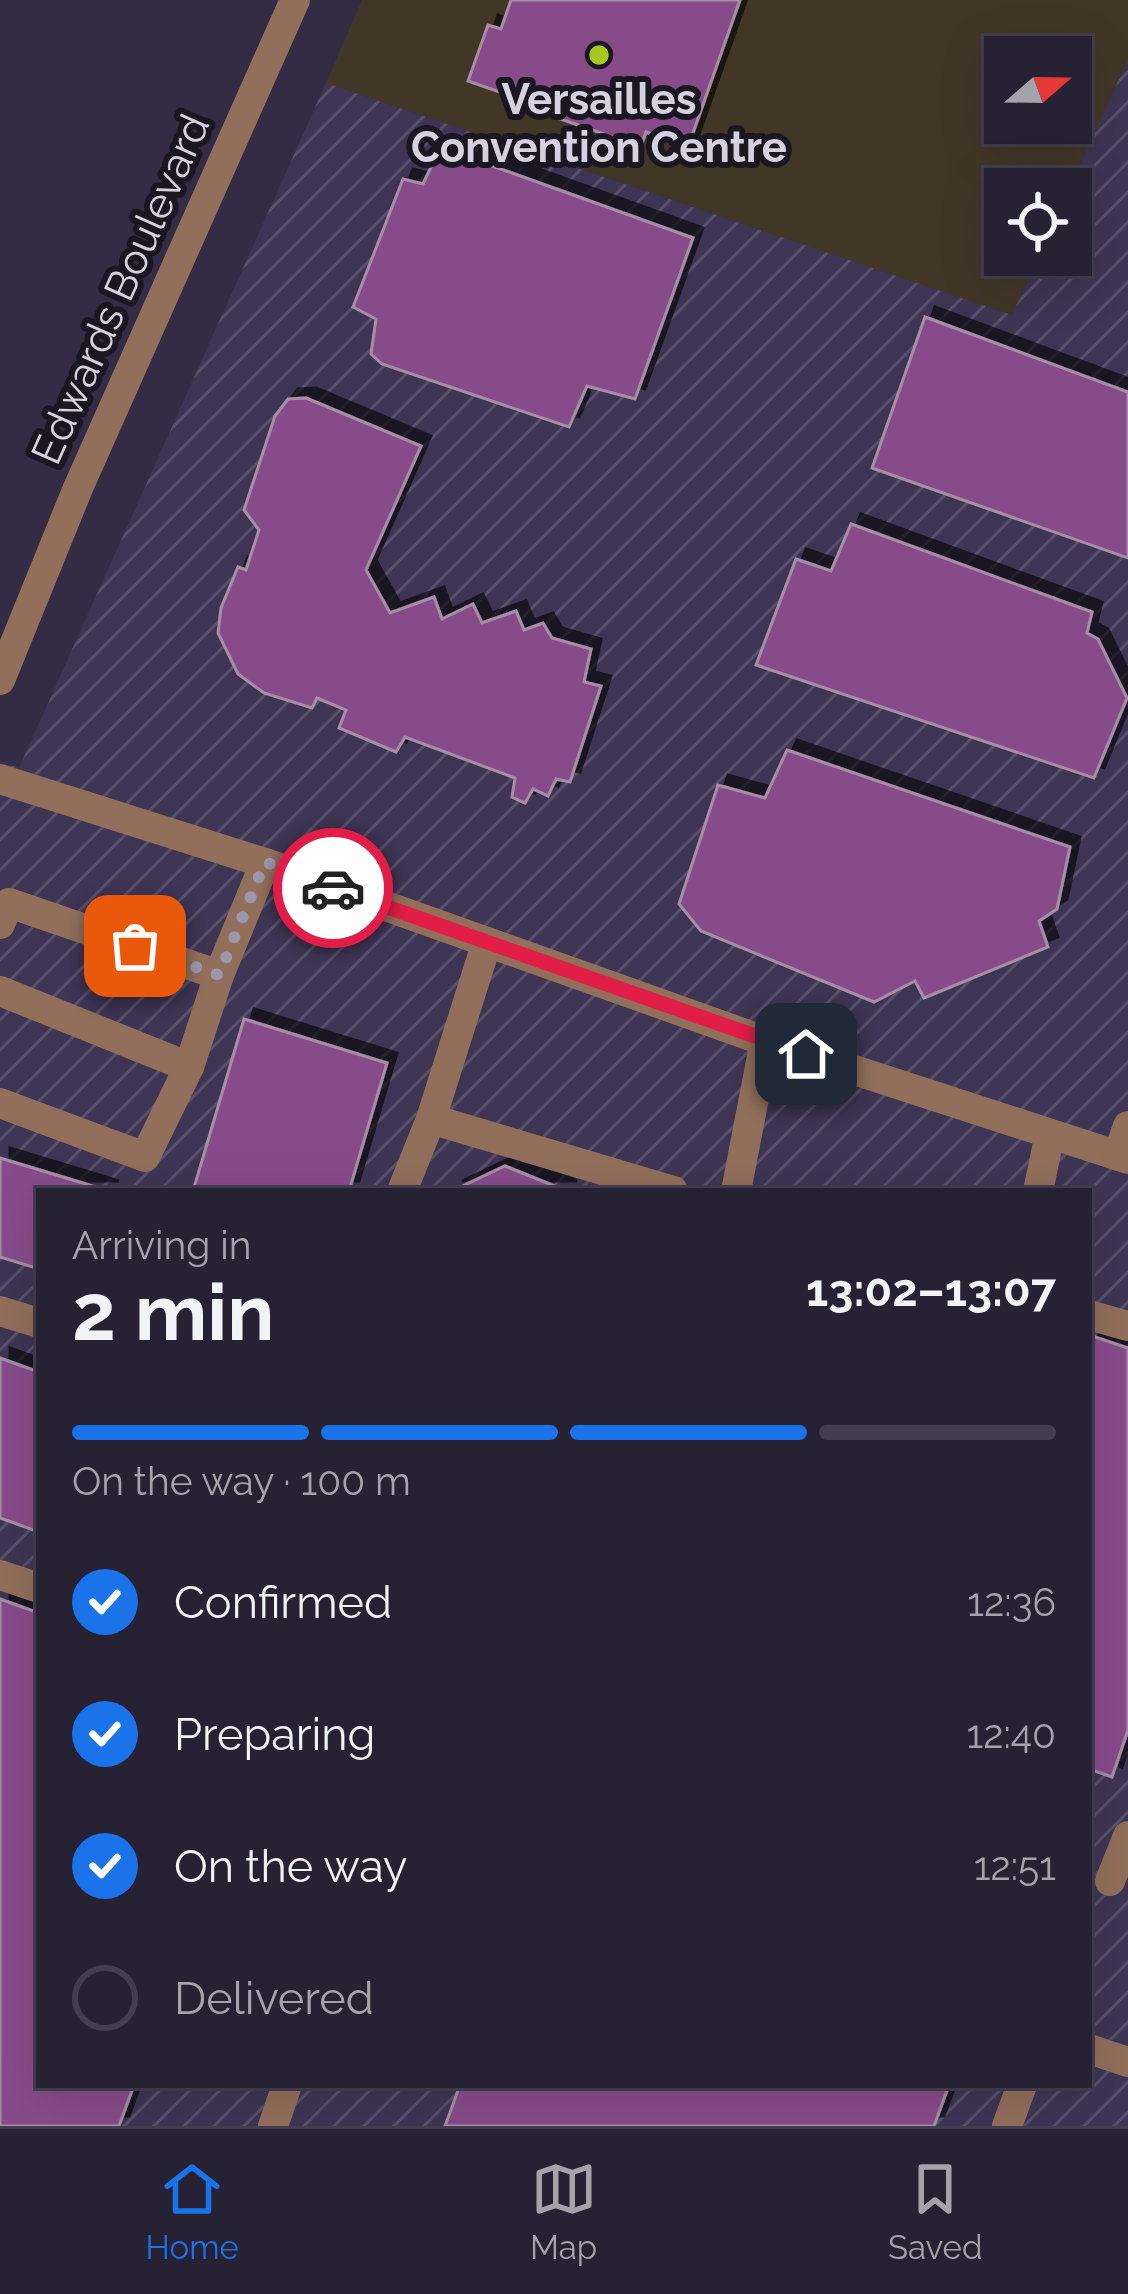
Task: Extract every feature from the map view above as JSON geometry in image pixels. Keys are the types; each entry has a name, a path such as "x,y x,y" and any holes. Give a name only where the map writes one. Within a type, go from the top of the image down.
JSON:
{"street":[{"name":"Edwards Boulevard","path":"0,680 78,488 295,0"},
{"path":"0,778 265,862 486,945 765,1041 1050,1134 1124,1146"},
{"path":"0,1103 145,1156 190,1067 219,975 265,862"},
{"path":"0,924 9,903 219,975"},
{"path":"402,1188 430,1119 486,945"},
{"path":"0,991 190,1067"},
{"path":"737,1188 765,1041"},
{"path":"430,1119 663,1188"},
{"path":"1039,1188 1050,1134"},
{"path":"0,1311 36,1322"},
{"path":"1092,1316 1128,1326"},
{"path":"0,1575 36,1587"},
{"path":"1109,1880 1128,1836"},
{"path":"1092,2050 1128,2062"},
{"path":"273,2126 285,2088"},
{"path":"1007,2126 1021,2088"}],"shaded area":[{"path":"362,0 1128,0 1128,59 1092,138 1092,36 984,36 984,144 1089,144 1079,168 984,168 984,276 1030,276 1012,315 326,83"},
{"path":"1128,59 1128,2126 0,2126 0,761 19,768 326,83 1012,315 1030,276 1092,276 1092,168 1079,168"}],"building":[{"name":"Versailles Convention Centre","path":"511,0 740,0 688,147 646,132 641,147 515,103 517,98 468,81 488,25 501,29"},
{"path":"456,153 693,238 635,399 587,386 569,427 382,364 371,354 376,319 353,307 403,179 423,184 435,159"},
{"path":"925,317 1128,392 1128,558 872,468"},
{"path":"306,398 421,446 366,570 390,613 434,597 442,619 473,604 482,623 516,611 524,630 543,623 552,638 591,649 584,682 601,686 570,782 556,779 548,796 533,789 525,803 512,797 515,778 405,737 396,752 339,728 346,710 317,698 312,708 264,693 238,674 218,633 221,608 238,567 246,570 259,530 244,510 275,416 288,399"},
{"path":"851,524 1092,612 1087,633 1098,639 1127,698 1094,778 756,665 796,559 831,571"},
{"path":"787,750 1070,847 1057,909 1039,921 1048,947 924,998 915,981 874,1002 701,931 679,904 718,785 765,798"},
{"path":"244,1019 387,1063 350,1188 194,1188"},
{"path":"0,1158 99,1188 36,1188 36,1268 0,1257"},
{"path":"505,1166 560,1188 458,1188"},
{"path":"1092,1336 1128,1348 1128,1730 1112,1777 1092,1770"},
{"path":"0,1358 36,1371 36,1531 0,1518"},
{"path":"0,1599 36,1612 36,2088 133,2088 119,2126 0,2126"},
{"path":"459,2088 948,2088 934,2126 445,2126"}],"way so far":[{"path":"135,946 219,975 265,862 333,888"}],"place":[{"name":"Versailles Convention Centre","path":"599,55"}],"route":[{"path":"333,888 806,1054"}]}
